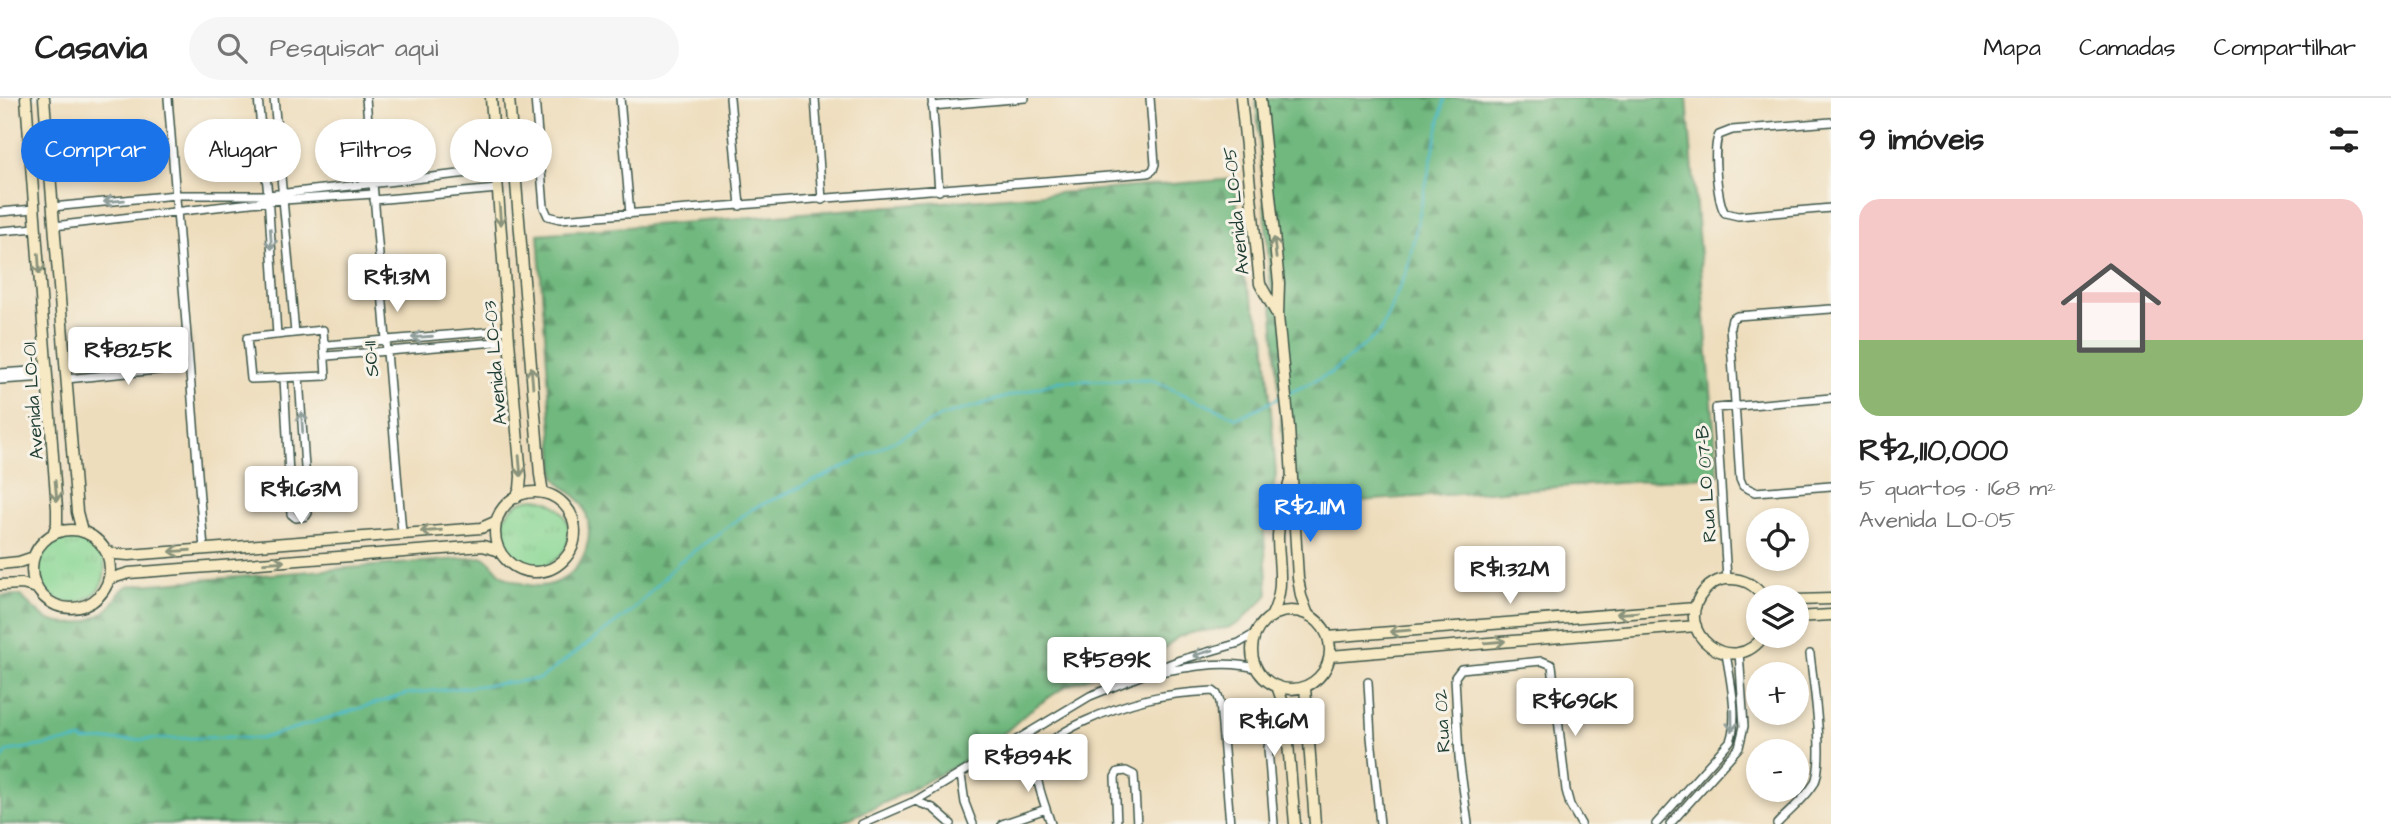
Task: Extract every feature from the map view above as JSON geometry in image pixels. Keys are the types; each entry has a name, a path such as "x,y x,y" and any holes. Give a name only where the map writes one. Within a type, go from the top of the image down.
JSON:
{"street":[{"name":"Avenida LO-01","path":"26,98 57,509 57,524 53,534"},
{"name":"Avenida LO-01","path":"44,98 77,516 82,531"},
{"path":"168,98 204,549"},
{"path":"258,98 277,335"},
{"path":"274,98 295,333"},
{"name":"SO-11","path":"366,98 402,533"},
{"name":"Avenida LO-03","path":"491,98 492,119"},
{"name":"Avenida LO-03","path":"509,98 543,493"},
{"path":"535,98 544,207 548,216 560,219 1148,173 1155,164 1150,98"},
{"path":"620,98 630,214"},
{"path":"730,98 740,206"},
{"path":"815,98 822,200"},
{"path":"939,191 932,102 1025,98"},
{"name":"Avenida LO-05","path":"1241,98 1260,284 1278,316"},
{"name":"Avenida LO-05","path":"1260,98 1279,283 1278,316 1289,428 1299,589 1308,615"},
{"path":"1831,122 1732,130 1719,135 1715,144 1720,203 1725,213 1738,216 1831,208"},
{"path":"54,226 177,213 282,196 450,175"},
{"name":"Avenida LO-03","path":"497,182 508,336 522,476 516,498"},
{"path":"282,196 374,197 498,189"},
{"path":"52,207 176,195 268,198"},
{"path":"0,212 34,209"},
{"path":"0,231 36,228"},
{"path":"1831,309 1737,316 1730,327 1740,479 1743,486 1755,492 1831,486"},
{"path":"324,331 326,376 254,380 250,376 247,338 295,333 324,331"},
{"path":"326,345 384,340 508,336"},
{"path":"327,356 386,352 508,336"},
{"path":"65,374 187,355"},
{"path":"65,374 188,367"},
{"path":"0,373 47,373"},
{"path":"0,380 47,373"},
{"path":"284,379 291,514 296,518 308,515 299,377"},
{"path":"1737,406 1831,398"},
{"name":"Rua LO 07-B","path":"1727,579 1716,408 1737,406"},
{"name":"Avenida LO-05","path":"1271,617 1280,599 1278,533 1284,497 1291,478"},
{"path":"110,579 129,573 483,546 500,551 515,566 535,572 555,567 566,556 574,537 571,516 558,500 543,493 527,493 516,498 505,507 497,521 496,536 500,551"},
{"path":"106,551 128,555 481,528 497,521"},
{"path":"66,530 82,531 96,538 106,551 111,567 110,579 102,594 94,601 74,608 53,604 37,588 32,573 34,557 42,542 53,534 66,530"},
{"path":"0,564 34,557"},
{"path":"1752,585 1743,580 1718,580 1699,596 1695,608 1696,626 1704,642 1714,650 1726,654 1752,648"},
{"path":"0,585 22,584 37,588"},
{"path":"1809,599 1831,598"},
{"path":"1328,637 1695,608"},
{"path":"862,824 915,801 1090,696 1180,660 1239,643 1256,633 1271,617 1283,612 1296,611 1308,615 1320,624 1328,637 1330,656 1320,677 1305,687 1290,689 1266,680 1253,657 1256,633"},
{"path":"1809,616 1831,615"},
{"path":"1330,656 1696,626"},
{"path":"1670,824 1735,753 1743,737 1739,652"},
{"path":"1656,824 1730,741 1733,720 1726,654"},
{"path":"1777,824 1814,783 1818,772 1810,654"},
{"name":"Rua 02","path":"1468,824 1458,757 1454,680 1456,673 1461,669 1535,662 1552,664 1566,790 1570,805 1581,824"},
{"path":"1149,674 1230,665 1245,665 1258,669"},
{"path":"1368,682 1380,824"},
{"path":"1277,686 1283,699 1287,723 1295,824"},
{"path":"1305,687 1315,824"},
{"path":"1051,824 1036,762 1046,745 1101,714 1149,699 1213,691 1220,702 1230,824"},
{"path":"1274,824 1269,738 1273,731 1287,723"},
{"path":"1117,824 1115,777 1118,772 1126,771 1133,775 1137,824"},
{"path":"961,775 972,824"},
{"path":"915,801 933,808 951,824"},
{"path":"1002,824 1046,808"}],"green space":[{"path":"1256,98 1687,98 1718,476 1288,506"},
{"path":"1235,179 1243,276 1265,336 1276,475 1264,533 1268,595 1238,624 1178,637 1153,658 1119,666 1066,686 958,765 837,824 0,824 0,596 19,595 44,617 70,624 87,621 103,613 127,586 484,557 508,579 540,586 566,577 576,568 588,542 589,528 583,506 555,476 538,234"},
{"path":"542,499 563,514 569,526 567,546 559,557 542,567 528,567 511,557 503,546 501,526 511,509 522,501"},
{"path":"71,535 84,538 95,545 102,556 105,569 102,582 95,593 84,600 71,603 58,600 47,593 40,582 37,569 40,556 47,545 58,538"}],"waterway":[{"path":"1289,393 1331,373 1380,332 1407,270 1445,98"},
{"path":"0,762 8,751 83,739 260,739 406,694 540,679 632,611 679,562 752,509 836,471 942,416 1060,381 1151,380 1237,418 1283,396"}]}
